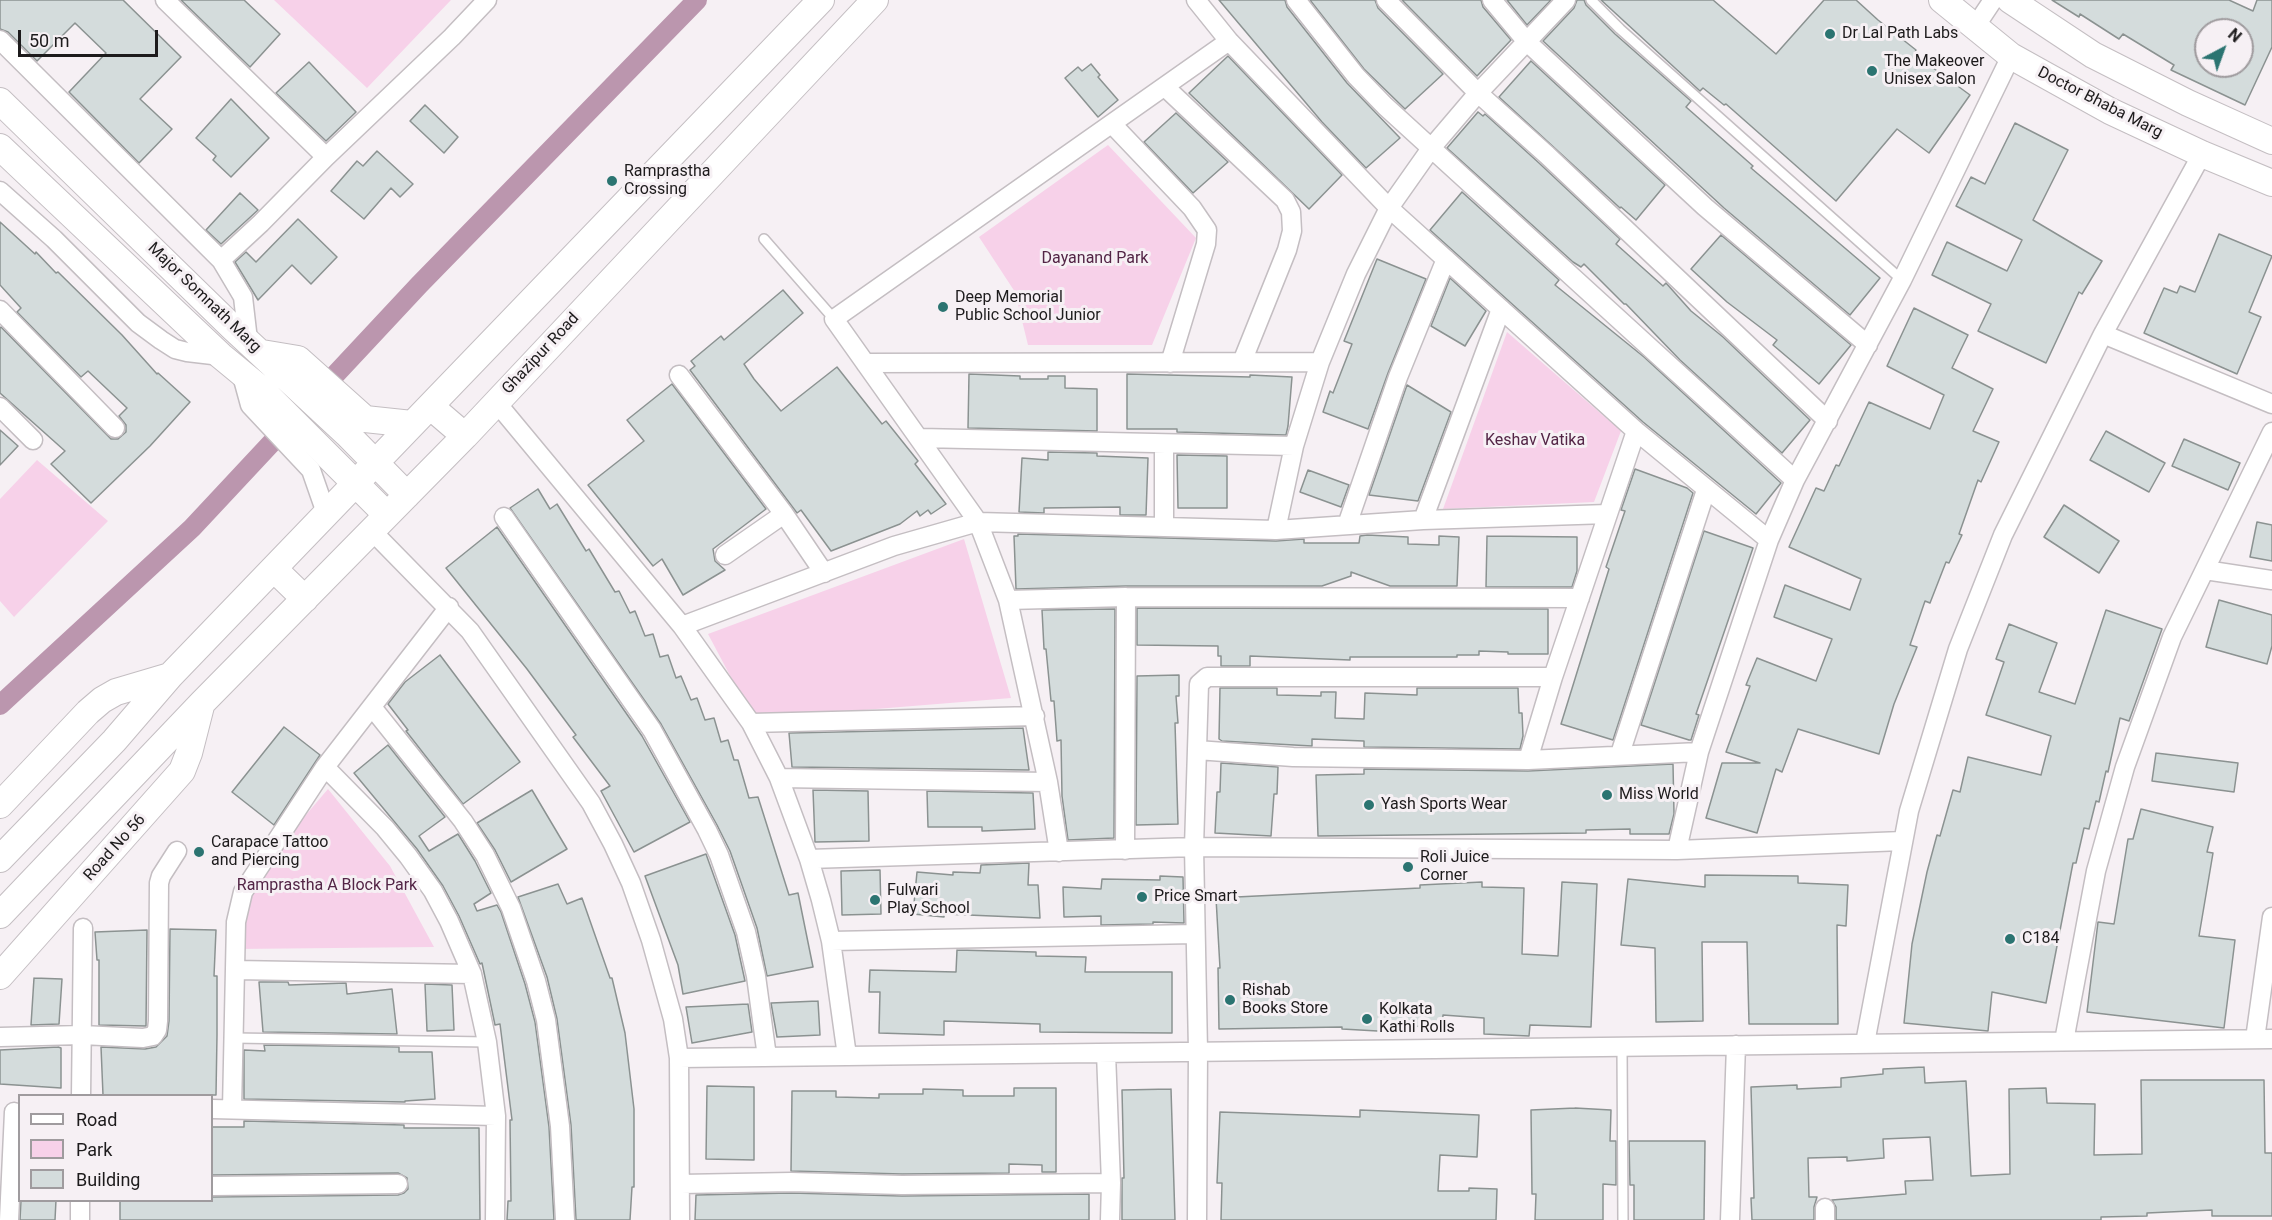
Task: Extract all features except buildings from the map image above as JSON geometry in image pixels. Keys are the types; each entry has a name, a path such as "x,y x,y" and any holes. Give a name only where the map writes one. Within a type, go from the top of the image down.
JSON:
{"main road":[{"path":"0,859 114,741 171,676 326,513 376,464 821,0"},
{"name":"Ghazipur Road","path":"0,915 202,703 465,436 875,0"},
{"name":"Doctor Bhaba Marg","path":"1942,0 2011,56 2110,111 2202,154 2272,183"},
{"path":"2010,0 2093,54 2188,103 2272,141"},
{"name":"Major Somnath Marg","path":"0,101 272,355 355,426 376,464 406,495"},
{"name":"Major Somnath Marg","path":"0,147 221,356 241,372 255,397 318,460 355,483 379,523"},
{"path":"430,406 465,436"},
{"path":"355,426 412,424"},
{"path":"274,568 305,599"},
{"path":"0,805 102,700 116,692 171,676"},
{"name":"Road No 56","path":"0,976 182,771 202,703"}],"street":[{"path":"165,0 326,157"},
{"path":"221,260 452,37 487,0"},
{"path":"1196,0 1229,41 1389,208 1636,430 1769,540"},
{"path":"1296,0 1356,76 1385,106 1795,480"},
{"path":"1386,0 1478,93 1547,154 1828,421"},
{"path":"1492,0 1527,42 1706,207 1868,345"},
{"path":"1276,530 1294,446 1320,362 1356,274 1389,208 1432,147 1478,93 1566,0"},
{"path":"1975,27 1993,0"},
{"path":"0,40 221,260 243,297 272,355"},
{"path":"1059,852 1035,716 1008,600 978,522 834,319 1229,41"},
{"path":"1677,850 1699,752 1769,540 1795,480 1902,280 2011,56"},
{"path":"1165,87 1285,200 1291,212 1292,231 1287,250 1242,362"},
{"path":"1112,124 1192,208 1207,230 1206,244 1170,363"},
{"path":"1864,1043 1902,841 1922,764 1958,649 2003,535 2103,334 2202,154"},
{"path":"0,190 138,322 161,340 175,349 221,356"},
{"path":"1347,525 1398,377 1446,259"},
{"path":"1423,520 1501,309"},
{"path":"0,310 115,428"},
{"path":"2103,334 2272,404"},
{"path":"866,363 1320,362"},
{"path":"679,375 784,514 824,573"},
{"path":"496,402 682,626 751,723 779,778 809,859 831,941 847,1056"},
{"path":"0,407 33,440"},
{"path":"1528,760 1553,677 1636,430"},
{"path":"2064,1041 2096,871 2125,767 2172,637 2272,432"},
{"path":"920,438 1294,446"},
{"path":"1164,444 1164,526"},
{"path":"318,460 315,477 326,513"},
{"path":"1620,754 1706,490"},
{"path":"725,555 784,514"},
{"path":"682,626 894,546 978,522 1276,530 1423,520 1608,514"},
{"path":"504,517 652,730 707,830 719,855 746,932 756,976 767,1057"},
{"path":"379,523 470,631 538,725 591,803 631,883 651,940 673,1019 679,1058 680,1220"},
{"path":"2205,570 2272,580"},
{"path":"1008,600 1126,597 1580,598"},
{"path":"1125,850 1126,597"},
{"path":"232,1109 236,922 243,892 326,767 448,607"},
{"path":"1197,1220 1198,1051 1194,848 1199,684 1207,677 1553,677"},
{"path":"372,707 463,821 485,855 511,908 536,981 546,1020 560,1126 565,1220"},
{"path":"751,723 1035,716"},
{"path":"1197,750 1293,757 1528,760 1699,752"},
{"path":"326,767 385,828 433,891 472,974 487,1042 496,1116 495,1220"},
{"path":"779,778 1048,782"},
{"path":"809,859 1194,848 1677,850 1902,841"},
{"path":"0,1037 82,1035 143,1038 153,1036 157,1030 159,883 177,851"},
{"path":"679,1058 2264,1039 2272,917"},
{"path":"81,1094 83,928"},
{"path":"831,941 1196,934"},
{"path":"234,970 472,974"},
{"path":"1730,1220 1737,1045"},
{"path":"1106,1053 1111,1184 1110,1220"},
{"path":"213,1109 496,1116"},
{"path":"9,1220 11,1112"},
{"path":"681,1184 791,1182 902,1185 1111,1184"},
{"path":"213,1186 398,1184"},
{"path":"80,1202 80,1220"}],"lane":[{"path":"1591,0 1620,29 1902,280"},
{"path":"764,239 834,319"},
{"path":"234,1038 487,1042"},
{"path":"1622,1046 1623,1220"}],"green space":[{"path":"274,0 451,0 367,88"},
{"name":"Dayanand Park","path":"1108,145 1196,238 1152,345 1028,345 1015,292 979,237"},
{"name":"Keshav Vatika","path":"1507,332 1621,431 1594,502 1443,509"},
{"path":"37,460 108,521 14,617 0,601 0,499"},
{"path":"964,539 1011,698 753,719 708,634"},
{"name":"Ramprastha A Block Park","path":"328,789 390,866 434,947 236,949 236,897"}],"waterway":[{"path":"0,705 192,528 419,285 697,0"}],"place":[{"name":"Dr Lal Path Labs","path":"1830,34"},
{"name":"The Makeover Unisex Salon","path":"1872,71"},
{"name":"Ramprastha Crossing","path":"612,181"},
{"name":"Deep Memorial Public School Junior","path":"943,307"},
{"name":"Miss World","path":"1607,795"},
{"name":"Yash Sports Wear","path":"1369,805"},
{"name":"Carapace Tattoo and Piercing","path":"199,852"},
{"name":"Roli Juice Corner","path":"1408,867"},
{"name":"Price Smart","path":"1142,897"},
{"name":"Fulwari Play School","path":"875,900"},
{"name":"C184","path":"2010,939"},
{"name":"Rishab Books Store","path":"1230,1000"},
{"name":"Kolkata Kathi Rolls","path":"1367,1019"}]}
